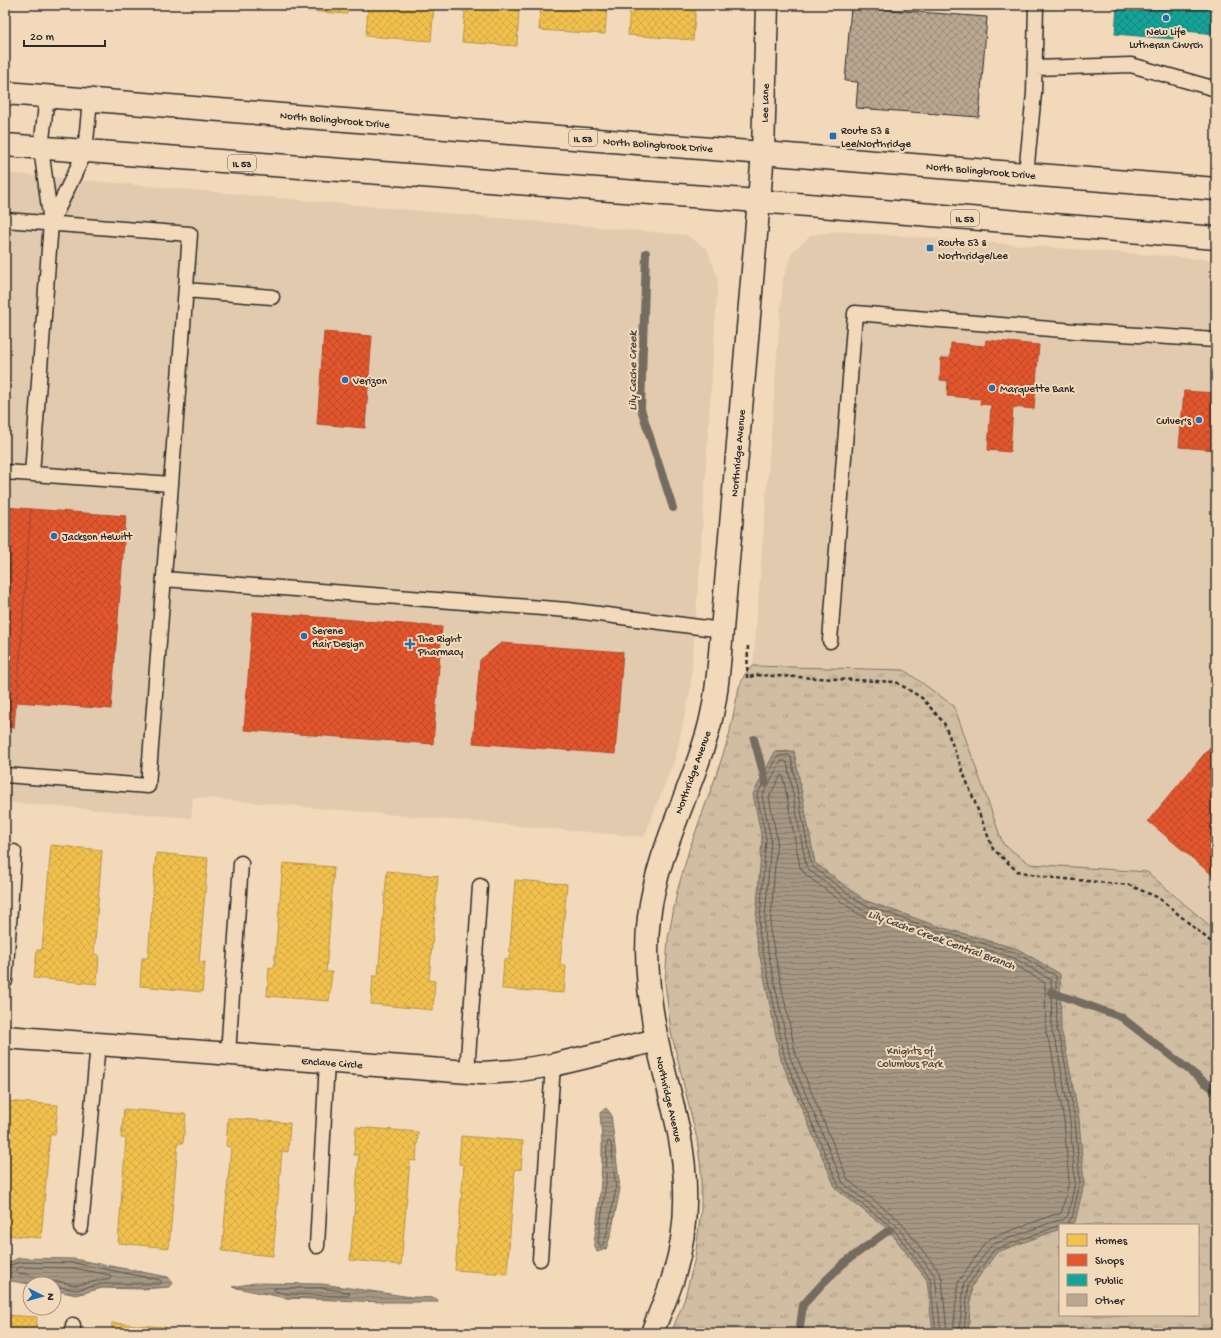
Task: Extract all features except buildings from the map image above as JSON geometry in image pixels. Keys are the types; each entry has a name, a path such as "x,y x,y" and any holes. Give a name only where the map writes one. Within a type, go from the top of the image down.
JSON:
{"main road":[{"name":"Lee Lane","path":"758,201 763,153 767,5"},
{"name":"North Bolingbrook Drive","path":"5,93 1216,189"},
{"name":"IL 53","path":"5,146 758,201 1216,238"},
{"name":"Northridge Avenue","path":"652,1333 674,1276 684,1220 685,1189 683,1156 657,1040 649,993 647,956 649,918 655,885 666,846 708,730 715,696 722,630 758,201"},
{"name":"Enclave Circle","path":"5,1037 482,1073 513,1071 553,1065 657,1040"}],"lane":[{"path":"1026,174 1034,93 1036,5"},
{"path":"1035,68 1131,65 1216,89"},
{"path":"32,474 51,224 41,148 47,96"},
{"path":"51,224 85,152 90,100"},
{"path":"5,220 190,234 148,786 5,776"},
{"path":"186,290 272,297"},
{"path":"830,641 855,313 1075,331 1216,340"},
{"path":"5,472 171,484"},
{"path":"164,580 568,610 722,630"},
{"path":"5,981 14,852"},
{"path":"228,1054 241,864"},
{"path":"467,1072 480,886"},
{"path":"81,1228 98,1044"},
{"path":"317,1246 327,1062"},
{"path":"540,1259 553,1065"}],"path":[{"path":"748,646 747,678 756,675 764,675 896,682 922,698 944,723 993,849 1017,871 1045,877 1129,885 1159,898 1216,946"}],"shaded area":[{"path":"5,173 686,235 707,249 718,278 700,564 690,691 676,756 644,837 193,797 191,818 5,802"},
{"path":"838,231 1216,260 1216,931 1147,872 1030,864 1003,844 954,706 904,670 753,666 783,279 792,252 811,235"}],"green space":[{"name":"Knights of Columbus Park","path":"753,666 904,670 954,706 1003,844 1030,864 1147,872 1216,931 1216,1333 671,1333 684,1301 695,1258 701,1211 701,1170 697,1139 671,1032 665,983 668,939 677,892 689,850 729,736 739,687 745,674"}],"water":[{"path":"794,751 815,863 864,900 937,926 1018,949 1060,974 1061,1030 1079,1119 1084,1184 1075,1222 1070,1224 1059,1224 1059,1229 997,1252 972,1286 968,1333 933,1333 927,1280 889,1230 836,1189 781,1060 755,932 762,839 753,794 775,752"},
{"path":"606,1108 611,1114 620,1189 611,1234 606,1249 597,1252 594,1243 600,1195 602,1162 600,1113"},
{"path":"19,1258 74,1259 168,1277 173,1283 170,1287 142,1289 102,1288 76,1295 62,1292 62,1276 22,1276 22,1283 5,1280 5,1264"},
{"path":"255,1283 322,1284 411,1297 435,1298 438,1300 437,1302 383,1302 286,1298 232,1287"}],"waterway":[{"name":"Lily Cache Creek","path":"646,253 641,409 673,508"},
{"name":"Lily Cache Creek Central Branch","path":"754,739 766,783"},
{"name":"Lily Cache Creek Central Branch","path":"1051,992 1121,1017 1216,1091"},
{"path":"799,1333 803,1305 845,1262 889,1230"}],"place":[{"name":"New Life Lutheran Church","path":"1166,18"},
{"name":"Route 53 & Lee/Northridge","path":"833,136"},
{"name":"Route 53 & Northridge/Lee","path":"930,248"},
{"name":"Verizon","path":"345,380"},
{"name":"Marquette Bank","path":"992,388"},
{"name":"Culver's","path":"1199,420"},
{"name":"Jackson Hewitt","path":"54,536"},
{"name":"Serene Hair Design","path":"304,636"},
{"name":"The Right Pharmacy","path":"410,644"}]}
